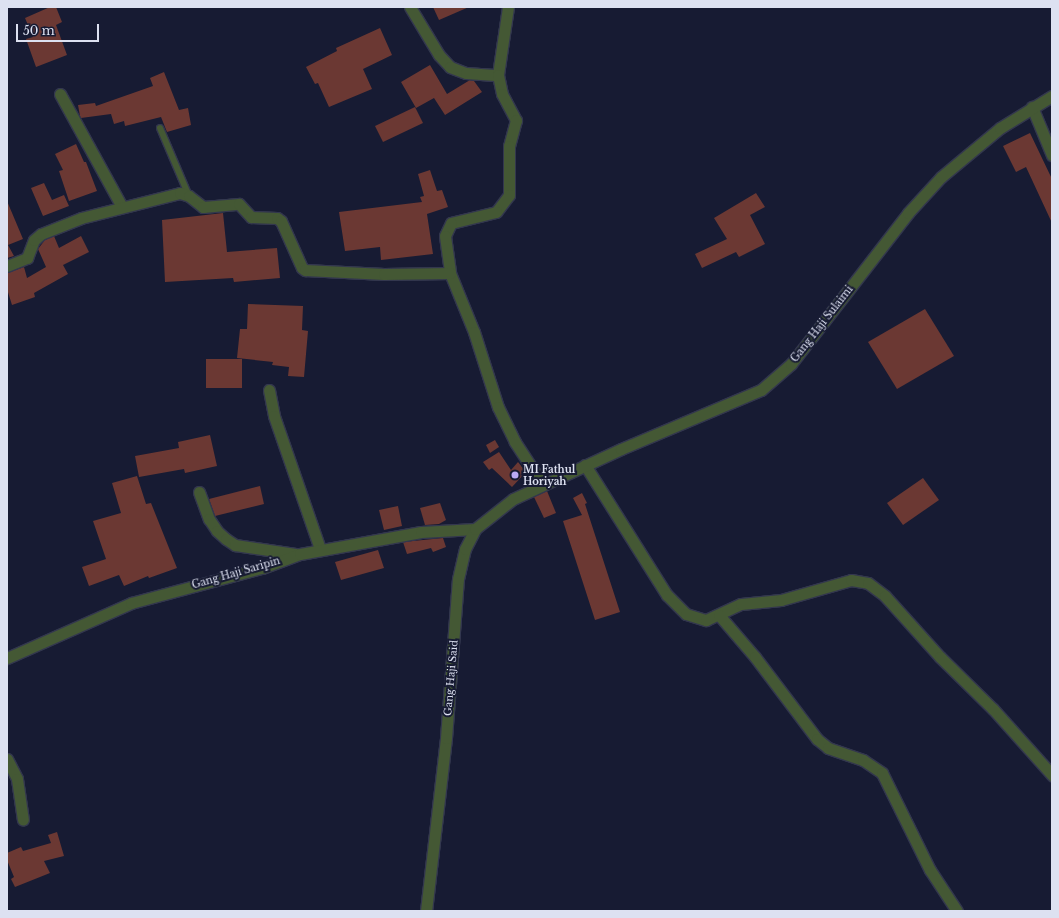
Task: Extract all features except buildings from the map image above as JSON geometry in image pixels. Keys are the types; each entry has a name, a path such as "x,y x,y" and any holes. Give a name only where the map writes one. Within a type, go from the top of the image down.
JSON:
{"street":[{"path":"410,7 439,55 450,67 466,73 498,75"},
{"path":"508,7 498,75 502,94 516,120 509,146 509,196 496,212 455,220 447,227 445,236 450,273 474,332 498,408 515,442 543,485"},
{"path":"60,94 122,207"},
{"name":"Gang Haji Sulaimi","path":"543,485 584,465 747,397 780,375 808,342 908,213 941,177 968,153 1032,107 1052,96"},
{"path":"1032,107 1052,155"},
{"path":"7,266 27,258 34,240 42,234 81,218 176,194 189,196 203,207 239,204 251,218 277,218 281,221 302,268 305,270 384,274 450,273"},
{"path":"269,390 274,416 320,549"},
{"path":"584,465 676,605 694,618 706,620 741,604 782,600 838,583 859,580 868,583 885,596 940,657 993,709 1052,775"},
{"name":"Gang Haji Said","path":"426,911 446,738 458,579 465,549 475,529 513,499 543,485"},
{"path":"199,492 217,531 235,545 277,553 300,554"},
{"name":"Gang Haji Saripin","path":"7,658 131,603 262,568 300,554 320,549 421,532 475,529"},
{"path":"719,615 755,657 817,739 828,748 863,760 882,773 930,870 958,911"},
{"path":"7,759 17,779 23,820"}],"lane":[{"path":"160,128 189,196"}],"place":[{"name":"MI Fathul Horiyah","path":"515,475"}]}
